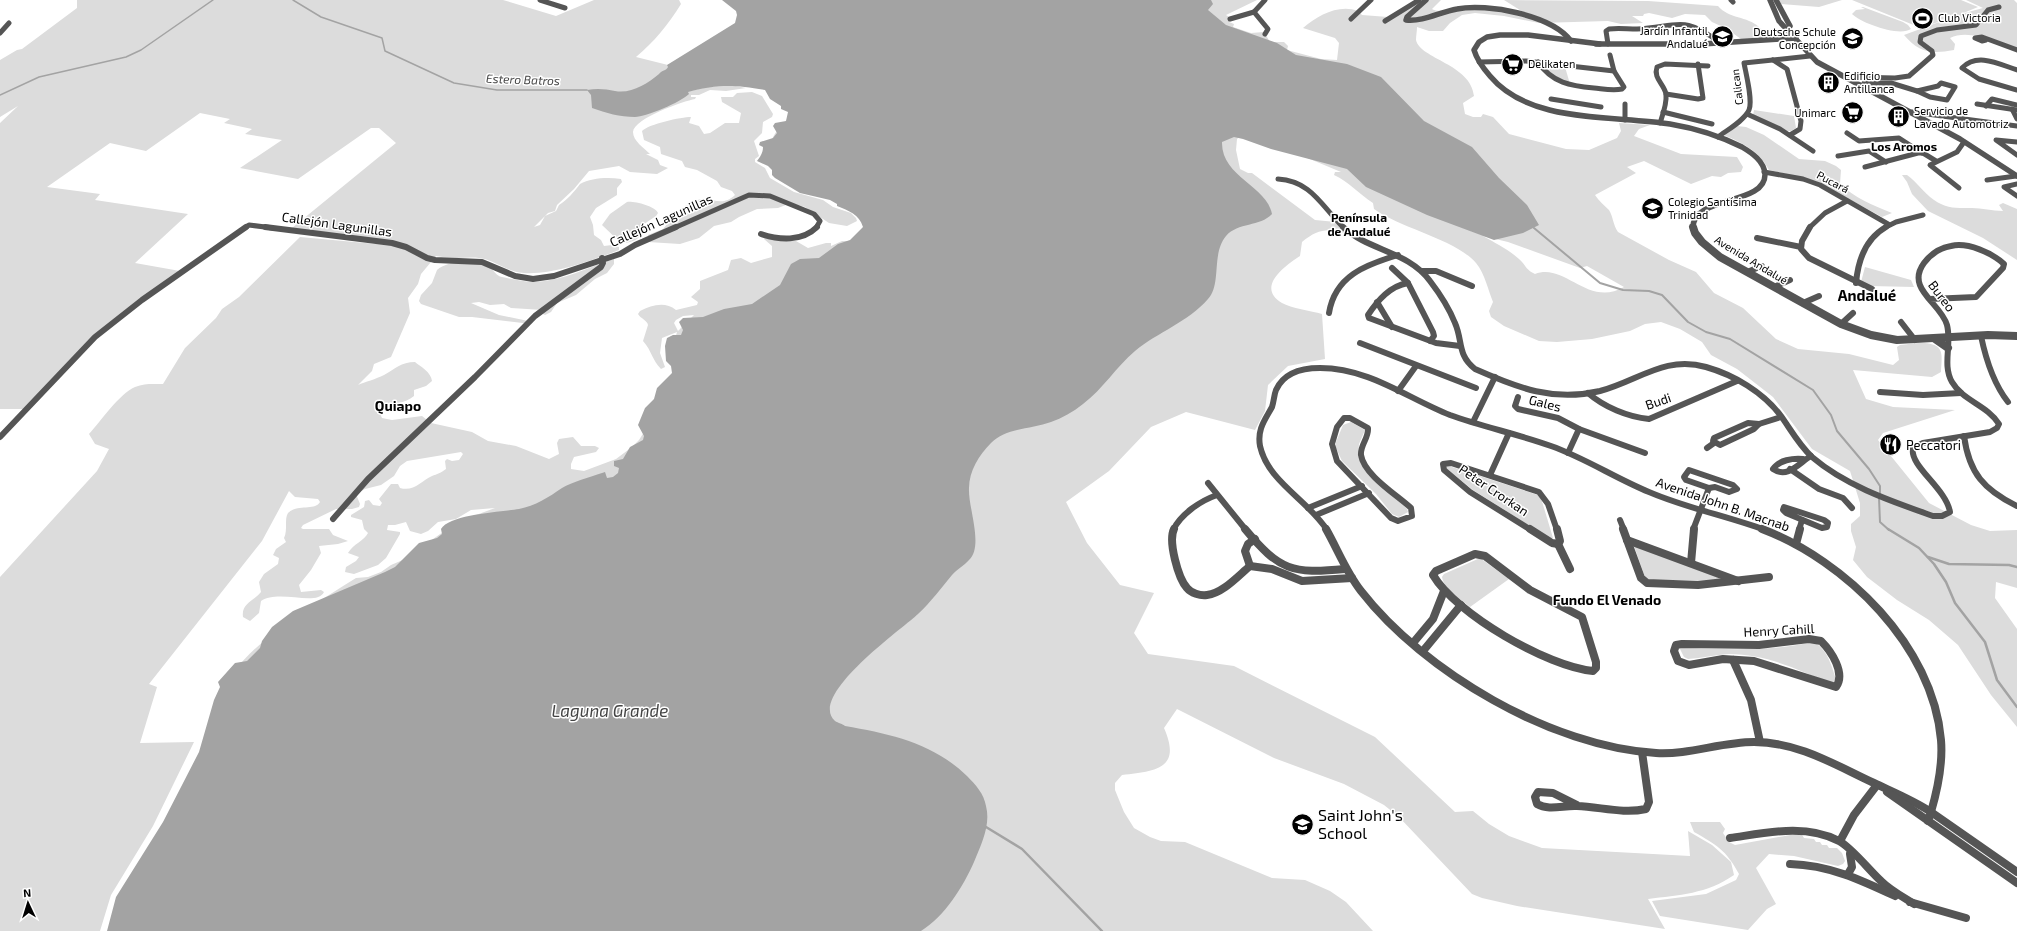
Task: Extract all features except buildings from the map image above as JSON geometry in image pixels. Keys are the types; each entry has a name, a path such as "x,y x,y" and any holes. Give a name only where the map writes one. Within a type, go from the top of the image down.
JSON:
{"street":[{"path":"545,1 557,0"},
{"path":"1258,0 1264,1"},
{"path":"1351,19 1371,0"},
{"path":"1385,21 1419,0"},
{"path":"1426,0 1407,17 1406,20 1414,21 1451,10 1481,7 1538,20 1562,33 1569,41"},
{"path":"1770,0 1777,18 1810,56 1827,69 1912,112 2017,174"},
{"path":"1776,0 1787,23 1824,63 1921,112 1978,145 2017,174"},
{"path":"545,1 565,8"},
{"path":"1230,19 1254,12 1264,1"},
{"path":"1851,77 1895,78 1909,76 1933,55 1932,51 1920,42 1921,36 1937,30 1976,26 1988,10 1999,7"},
{"path":"1254,12 1268,29 1265,34"},
{"path":"0,27 6,23 9,23 0,33"},
{"path":"1608,44 1606,31 1609,28 1636,29 1679,23 1697,26 1720,43"},
{"path":"1554,39 1562,33"},
{"path":"1569,41 1520,35 1497,35 1476,43 1474,50 1490,79 1501,88 1530,103 1583,116 1660,123 1687,128 1718,137 1737,145 1753,155 1762,164 1764,172"},
{"path":"1520,35 1600,44 1720,43 1794,38 1801,39"},
{"path":"1986,40 2017,50"},
{"path":"1538,62 1546,74 1560,83 1579,87 1622,89 1624,87 1614,71 1610,55"},
{"name":"Calican","path":"1718,137 1747,114 1750,103 1743,64 1746,62 1810,56"},
{"path":"1773,60 1787,69 1801,120 1800,129 1790,135"},
{"path":"2017,70 1989,61 1977,60 1972,61 1962,68 1966,73 1979,79 2017,90"},
{"path":"1480,62 1538,62 1614,71"},
{"path":"1660,123 1666,94 1655,74 1656,67 1665,64 1698,64 1708,66"},
{"path":"1666,94 1698,99 1703,98 1698,64"},
{"path":"1864,83 1889,83 1904,85 1932,98 1947,100 1955,86 1942,83 1938,86 1917,91"},
{"path":"1551,99 1601,108"},
{"path":"1986,106 1992,99 2017,105"},
{"path":"1558,111 1562,102"},
{"path":"1625,104 1625,120"},
{"path":"1977,104 2014,110 2017,119"},
{"path":"1663,112 1712,124"},
{"path":"1912,112 2017,126"},
{"path":"1747,114 1790,135 1813,151"},
{"path":"1847,133 1859,141 1899,138 1936,161"},
{"path":"2017,142 1996,140 2017,154"},
{"path":"1959,188 1931,165 1936,161 1957,152 1964,142"},
{"path":"1838,156 1869,151 1886,162"},
{"path":"1864,167 1922,153"},
{"name":"Pucará","path":"1764,172 1811,181 1828,189 1888,224"},
{"name":"Avenida Andalué","path":"1764,172 1762,181 1753,190 1710,207 1699,214 1693,222 1695,233 1705,246 1720,257 1841,324 1879,337 1915,340 1981,336 2017,336"},
{"path":"1987,180 2017,174"},
{"path":"1278,179 1288,179 1313,192 1328,213 1344,228 1371,245 1410,261 1422,270 1456,323 1460,334 1460,346 1468,364 1495,377 1546,394 1565,396 1588,393 1621,384 1664,365 1677,363 1708,368 1737,381 1763,398 1781,417 1811,456 1833,472 1874,494 1933,516 1945,516 1950,512 1947,500 1916,463 1912,450 1920,443 1993,431 1999,427 1999,424 1990,413 1961,393 1923,395 1880,392"},
{"path":"2017,184 2004,187 2017,196"},
{"name":"Callejón Lagunillas","path":"0,437 95,337 142,300 249,225 392,243 406,247 427,258 435,260 482,262 502,269 515,276 525,278 554,276 602,258 628,251 635,245 749,195 770,196 814,214 820,221 818,226 810,232 796,237 775,238 761,234"},
{"path":"1847,201 1829,210 1814,224 1806,233 1801,247 1802,251 1809,258 1856,283 1872,289"},
{"path":"1856,283 1859,261 1863,249 1871,240 1888,224 1923,215"},
{"path":"1757,238 1801,247"},
{"name":"Bureo","path":"1930,298 1974,298 2004,267 2003,263 1997,258 1959,244 1952,244 1938,251 1924,263 1918,282 1920,288 1930,298 1946,319 1949,376 1961,393"},
{"path":"1330,313 1329,304 1342,282 1368,266 1398,255"},
{"path":"333,518 368,478 475,377 535,316 601,267 603,263 602,258"},
{"path":"1747,272 1762,266"},
{"path":"1392,268 1408,283 1433,332 1434,336 1430,341"},
{"path":"1422,270 1436,271 1472,286"},
{"path":"1774,287 1790,280"},
{"path":"1408,283 1399,285 1377,302 1368,318 1439,344 1460,346"},
{"path":"1803,303 1819,296"},
{"path":"1377,302 1392,327"},
{"path":"1841,324 1853,313"},
{"path":"1901,322 1915,340"},
{"path":"1981,336 1988,363 2000,392 2008,402"},
{"path":"1932,338 1941,342 1948,348"},
{"path":"1360,343 1476,388"},
{"path":"1398,391 1416,366"},
{"name":"Avenida John B. Macnab","path":"1330,368 1366,375 1398,391 1437,410 1568,452 1641,489 1761,529 1796,544 1831,565 1862,592 1901,641 1923,677 1936,714 1941,739 1938,781 1930,817 1877,784 1849,770 1810,753 1785,745 1760,742 1740,743 1690,751 1642,752 1585,739 1533,719 1480,691 1453,674 1413,643 1371,602 1345,568 1328,532 1316,515 1289,490 1273,470 1262,451 1260,432 1262,422 1273,403 1278,385 1283,378 1303,369 1330,368"},
{"path":"1473,422 1495,377"},
{"name":"Budi","path":"1588,393 1599,403 1639,418 1649,419 1737,381"},
{"name":"Gales","path":"1518,397 1515,406 1518,409 1554,416 1579,429 1645,453"},
{"path":"1707,448 1714,442 1714,438 1746,424 1759,424 1781,417"},
{"path":"1345,418 1368,428 1369,432 1361,450 1364,464 1411,508 1413,514 1400,521 1394,521 1362,486 1342,467 1332,450 1331,442 1335,431 1341,420 1345,418"},
{"path":"1568,452 1579,429"},
{"name":"Peter Crorkan","path":"1490,475 1509,433"},
{"path":"1964,436 1970,466 1976,476 1995,494 2017,506"},
{"path":"1803,459 1802,463 1781,473 1775,471 1773,468 1793,458 1803,459 1811,456"},
{"name":"Peter Crorkan","path":"1558,544 1560,541 1547,501 1542,494 1536,490 1451,463 1445,463 1442,465 1446,471 1470,492 1552,543 1558,544 1563,550 1570,570"},
{"path":"1693,470 1733,485 1736,488 1732,492 1716,487 1709,488 1686,480 1684,477 1687,471 1693,470"},
{"path":"1790,470 1819,489 1848,502 1852,508"},
{"path":"1208,483 1254,539 1276,560 1291,569 1306,571 1345,568"},
{"path":"1308,508 1362,486"},
{"path":"1692,564 1692,540 1709,488"},
{"path":"1316,515 1369,493"},
{"path":"1217,495 1205,498 1177,524 1171,533 1172,545 1185,585 1193,593 1208,595 1250,566 1272,569 1302,581 1352,578"},
{"path":"1788,507 1824,520 1828,524 1826,528 1824,528 1802,520 1784,512 1784,508 1788,507"},
{"path":"1620,520 1641,578 1647,583 1698,585 1769,577"},
{"path":"1796,544 1802,520"},
{"path":"1250,566 1246,559 1245,549 1254,539"},
{"path":"1627,540 1738,581"},
{"path":"1475,554 1485,556 1530,590 1582,617 1596,662 1596,668 1590,672 1577,670 1540,655 1503,635 1461,605 1444,591 1434,580 1433,575 1436,571 1475,554"},
{"path":"1413,643 1433,619 1444,591"},
{"path":"1423,651 1461,605"},
{"name":"Henry Cahill","path":"1817,639 1824,644 1834,660 1841,679 1840,685 1836,687 1828,686 1778,667 1755,661 1734,660 1715,660 1686,665 1678,661 1674,651 1676,645 1685,644 1783,644 1817,639"},
{"path":"1734,660 1750,695 1755,712 1760,742"},
{"path":"1576,805 1620,810 1646,809 1649,802 1642,752"},
{"path":"1840,841 1854,815 1877,784"},
{"path":"1930,817 2017,872"},
{"path":"1930,817 2017,884"},
{"path":"1730,838 1800,830 1822,834 1840,841 1883,883 1914,904"},
{"path":"1848,874 1852,867 1850,852"},
{"path":"1790,864 1824,867 1848,874 1914,904 1966,918"}],"shaded area":[{"path":"77,0 503,0 556,16 594,0 679,0 681,4 666,26 636,57 668,65 738,23 738,12 730,0 1257,0 1226,15 1234,20 1229,22 1234,24 1233,27 1251,33 1264,32 1270,42 1284,42 1288,46 1287,50 1321,59 1337,60 1339,43 1335,38 1303,28 1322,15 1336,10 1351,9 1358,11 1362,15 1388,17 1424,0 1441,0 1432,9 1439,11 1463,6 1478,5 1523,12 1504,0 1648,1 1718,6 1727,13 1754,23 1769,38 1746,41 1727,29 1712,22 1705,15 1685,14 1672,18 1649,13 1644,14 1643,16 1632,16 1643,23 1621,24 1608,21 1539,23 1504,16 1475,13 1462,15 1450,23 1443,31 1429,31 1417,27 1416,40 1420,47 1426,52 1455,69 1464,76 1471,85 1474,96 1463,103 1465,114 1473,117 1481,117 1483,114 1493,117 1509,134 1566,149 1589,150 1617,138 1621,131 1619,123 1650,125 1639,129 1634,136 1681,154 1737,157 1743,167 1741,172 1728,173 1721,177 1712,176 1691,184 1644,161 1627,167 1636,173 1595,195 1609,210 1618,232 1669,260 1696,272 1714,293 1743,308 1776,339 1798,349 1849,354 1893,365 1899,360 1897,347 1900,345 1927,343 1933,344 1940,350 1942,358 1941,372 1932,377 1853,370 1866,399 1893,407 1955,410 1883,433 1878,440 1929,503 1971,525 1990,531 2017,530 2017,588 1996,582 1995,598 2017,629 2017,727 1991,695 1958,645 1929,620 1897,600 1867,577 1853,560 1856,547 1851,531 1851,524 1860,516 1860,503 1850,471 1812,449 1773,397 1737,369 1711,355 1702,342 1680,329 1661,322 1645,324 1630,331 1592,339 1557,342 1539,341 1504,326 1491,317 1489,311 1493,302 1484,277 1476,263 1467,255 1455,247 1386,216 1374,209 1373,203 1334,175 1335,172 1341,172 1293,152 1242,135 1237,139 1236,150 1240,169 1248,173 1252,173 1315,220 1336,222 1352,236 1338,231 1326,230 1320,231 1308,237 1302,242 1300,256 1287,265 1272,283 1271,290 1274,297 1282,303 1322,314 1325,359 1288,366 1268,385 1265,411 1255,430 1186,412 1151,427 1109,471 1066,502 1087,543 1120,585 1154,593 1134,633 1148,654 1234,666 1375,737 1455,812 1473,811 1489,824 1509,836 1542,848 1690,856 1688,831 1712,845 1731,862 1734,875 1703,890 1682,895 1648,899 1665,929 1517,906 1482,898 1472,894 1399,817 1384,805 1344,784 1274,758 1177,709 1164,728 1169,742 1170,752 1168,760 1155,769 1122,775 1115,783 1115,790 1124,812 1134,828 1161,841 1185,842 1272,878 1305,880 1330,891 1346,902 1373,931 124,931 197,780 233,673 245,659 259,645 290,621 356,578 368,577 381,572 391,565 405,559 457,522 495,508 471,510 456,519 438,522 428,531 421,534 410,531 406,522 388,525 387,530 400,532 400,534 386,558 378,565 354,574 345,572 346,567 356,561 359,557 348,553 368,533 364,529 362,520 351,517 351,515 364,507 365,501 369,500 373,505 380,506 382,503 379,499 391,484 398,484 400,488 409,489 442,472 446,469 445,461 447,459 452,461 459,460 463,454 461,452 407,461 400,466 394,476 381,485 365,489 356,494 360,504 359,507 352,509 336,509 303,525 301,528 303,529 329,529 333,535 348,541 338,544 319,546 321,553 311,570 299,585 301,592 321,590 324,592 320,596 314,598 277,597 261,601 259,613 250,621 243,617 244,608 261,592 259,582 264,574 278,564 279,558 273,555 276,549 286,542 284,538 288,513 291,510 318,505 320,502 318,499 295,497 289,491 262,541 149,684 157,687 140,743 194,742 153,826 111,895 100,931 0,931 0,577 97,471 109,449 95,444 89,434 110,408 123,395 135,387 146,384 163,384 185,348 216,318 222,309 239,297 300,237 376,244 378,242 292,228 396,143 379,128 371,128 298,179 240,168 282,140 245,134 252,129 224,123 230,119 200,113 146,151 110,143 47,187 100,194 95,200 188,214 135,263 180,271 97,335 28,409 0,409 0,123 18,106 0,117 0,60 17,50 22,49 77,8","holes":["724,81 768,89 793,111 775,133 771,142 867,225 854,241 842,241 831,246 831,243 826,243 808,248 796,241 782,241 765,237 764,239 772,246 772,257 751,263 741,258 731,260 728,270 700,281 700,289 691,297 698,302 697,305 676,310 672,307 658,305 640,311 638,314 648,325 643,341 661,369 665,367 660,353 662,338 677,332 675,339 675,383 639,440 616,459 584,471 571,469 571,464 574,457 596,452 599,448 595,446 581,446 573,437 559,439 557,443 559,454 549,459 516,446 488,441 472,432 431,423 422,416 392,420 382,418 381,416 383,410 410,399 414,396 414,390 426,386 432,381 428,372 415,362 410,362 398,366 378,378 358,385 372,371 374,364 391,357 410,313 408,298 418,284 421,274 436,256 485,259 518,272 535,273 573,266 619,250 619,247 612,245 604,246 601,240 594,235 590,217 596,208 617,195 617,188 622,182 621,179 599,178 580,184 570,196 559,205 556,211 545,216 548,213 555,211 557,205 574,189 589,171 619,166 630,172 657,174 668,168 660,165 658,160 646,154 650,154 639,144 633,135 636,127 642,121 660,111 695,99 696,97 691,97 691,95 699,95 710,90 726,91 746,88 739,86 718,86 690,91","545,216 540,225 534,227","1483,236 1508,242 1580,268 1587,266 1624,287 1611,292 1599,292 1588,289 1556,274 1546,272 1535,274 1529,270 1515,255","694,315 678,331 674,323 683,316"]},
{"path":"1779,0 1842,0 1819,7 1781,4"},
{"path":"1852,0 1961,0 1978,7 1961,14 1983,8 1966,0 2014,0 2017,3 2017,49 1984,38 1958,35 1950,38 1955,44 1954,50 1939,52 1926,51 1915,46 1904,35 1958,15 1921,28"},
{"path":"1861,7 1903,22 1911,29 1898,31 1871,25 1852,14 1856,10 1865,9"},
{"path":"1543,65 1565,67 1570,84 1555,78"},
{"path":"752,92 762,96 773,114 772,117 763,122 762,133 754,141 759,156 755,159 755,162 765,168 770,178 794,192 823,200 833,207 851,213 857,221 847,226 829,223 805,207 791,203 778,208 757,209 731,222 714,226 699,238 680,244 648,242 648,235 663,229 669,222 689,212 685,206 701,199 726,201 735,195 732,191 721,187 717,181 697,170 685,167 682,161 661,154 660,147 644,140 642,131 658,123 686,117 691,117 689,123 699,126 704,134 710,133 725,123 739,123 741,113 722,102 721,97 733,97 737,93"},
{"path":"1754,110 1794,116 1796,128 1791,131 1787,131 1753,115"},
{"path":"1737,126 1746,127 1764,135 1799,159 1825,161 1836,166 1841,170 1840,184 1864,201 1892,213 1882,217 1816,181 1769,170 1760,157 1750,148 1724,135"},
{"path":"1902,175 1907,175 1934,200 1948,206 1956,208 1976,208 2003,211 1999,205 2003,203 2017,209 2017,260 1983,238 1928,211 1912,194"},
{"path":"627,202 644,204 653,208 658,213 644,224 646,230 641,236 632,241 621,243 602,225 610,214"},
{"path":"614,259 614,264 607,273 595,279 576,295 557,303 551,312 545,315 543,314 543,310 511,308 504,304 490,305 479,302 471,303 499,315 533,322 531,324 472,317 459,317 421,304 419,301 421,295 432,283 437,270 448,264 463,262 478,264 490,268 500,276 522,281 535,282 555,279"},
{"path":"1865,267 1911,280 1914,287 1870,286 1861,282"},
{"path":"1351,422 1365,430 1359,444 1358,456 1407,509 1408,512 1399,517 1392,514 1376,494 1342,461 1336,448 1336,442 1343,425"},
{"path":"1446,465 1538,495 1541,498 1553,538 1549,538 1473,490 1446,468"},
{"path":"1634,546 1720,577 1719,581 1646,580"},
{"path":"1480,558 1509,579 1470,607 1449,590 1442,577 1444,574"},
{"path":"1813,642 1822,648 1828,658 1836,680 1834,682 1830,683 1768,659 1729,654 1688,659 1684,657 1680,649 1764,649"},
{"path":"1690,822 1720,822 1725,829 1723,833 1729,842 1735,845 1801,833 1804,838 1814,839 1822,845 1827,845 1829,848 1837,848 1842,853 1845,861 1843,864 1838,866 1794,856 1769,854 1756,868 1776,904 1767,909 1748,930 1660,916 1652,901 1706,894 1736,880 1739,874 1730,859 1720,849 1694,832"}],"water":[{"name":"Laguna Grande","path":"722,0 1211,0 1213,4 1208,10 1226,25 1277,43 1296,55 1347,64 1381,77 1424,121 1472,147 1499,178 1527,205 1539,225 1523,233 1494,240 1427,215 1366,187 1347,169 1271,149 1234,137 1222,142 1224,154 1229,164 1236,173 1262,196 1268,204 1272,214 1261,221 1237,228 1226,236 1221,243 1219,251 1215,285 1208,299 1182,321 1153,338 1135,351 1097,392 1083,404 1059,419 1004,434 991,443 979,458 973,469 969,482 969,496 975,536 973,554 967,562 952,575 932,600 918,614 860,664 845,680 834,696 830,710 835,721 845,726 895,737 926,748 940,755 967,776 979,790 985,802 987,813 986,828 970,872 959,891 945,909 930,925 921,931 107,931 116,897 163,822 199,752 214,700 220,687 218,682 235,663 247,661 260,648 262,641 272,627 293,611 395,567 419,543 437,538 442,534 441,529 446,524 454,520 477,514 525,508 542,501 562,488 581,480 605,472 607,478 613,477 618,473 619,468 614,466 614,461 623,459 630,447 643,440 644,436 638,425 645,408 654,399 657,388 672,373 671,366 666,361 665,346 667,338 673,335 681,335 683,330 679,322 683,318 703,317 724,309 752,304 780,285 791,264 800,259 819,258 838,244 850,240 863,227 856,216 837,206 837,204 830,200 800,193 775,178 772,175 772,170 768,166 757,161 763,149 763,147 759,145 760,142 773,138 777,133 773,126 775,123 786,121 788,112 781,109 781,106 770,99 765,90 726,86 699,89 688,92 689,94 679,101 647,115 635,117 603,112 592,108 591,95 587,90 601,89 621,92 633,90 666,69 668,67 667,65 735,23 737,15 736,11"}],"waterway":[{"path":"0,95 39,77 126,57 141,50 213,0"},
{"name":"Estero Batros","path":"293,0 321,17 382,38 385,51 454,83 497,90 587,90"},
{"path":"1534,228 1600,283 1623,290 1649,291 1662,295 1688,322 1706,332 1730,339 1813,390 1831,415 1837,431 1869,469 1880,486 1880,493"},
{"path":"1879,498 1880,522 1889,530"},
{"path":"1888,529 1919,548 1934,564 1946,582 1955,603 1985,642 1997,680 2017,707"},
{"path":"1928,557 1949,564 2009,565 2017,567"},
{"path":"986,827 1022,849 1102,931"}],"place":[{"name":"Club Victoria","path":"1922,18"},
{"name":"Jardín Infantil Andalué","path":"1723,37"},
{"name":"Deutsche Schule Concepción","path":"1852,38"},
{"name":"Delikaten","path":"1512,64"},
{"name":"Edificio Antillanca","path":"1829,82"},
{"name":"Unimarc","path":"1852,113"},
{"name":"Servicio de Lavado Automotriz","path":"1898,117"},
{"name":"Colegio Santísima Trinidad","path":"1652,208"},
{"name":"Peccatori","path":"1891,445"},
{"name":"Saint John's School","path":"1302,824"}],"district":[{"name":"Los Aromos","path":"1904,147"},
{"name":"Península de Andalué","path":"1359,225"},
{"name":"Andalué","path":"1867,296"},
{"name":"Quiapo","path":"398,406"},
{"name":"Fundo El Venado","path":"1607,600"}]}
